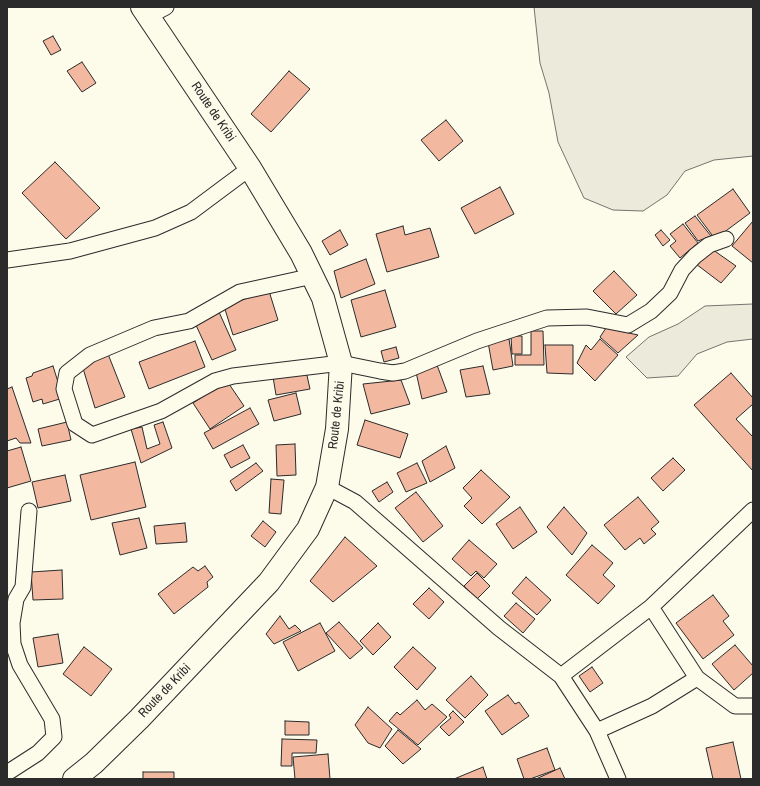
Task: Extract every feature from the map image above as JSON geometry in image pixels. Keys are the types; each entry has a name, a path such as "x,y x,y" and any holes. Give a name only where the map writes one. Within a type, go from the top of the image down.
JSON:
{"main road":[{"name":"Route de Kribi","path":"74,779 94,763 139,719 269,582 308,529 327,487 337,429 341,363 323,298 301,252 152,10"}],"street":[{"path":"7,260 70,251 155,228 191,212 250,168"},
{"path":"313,276 240,292 189,322 154,328 90,355 67,373 64,389 75,424 92,435 161,411 215,381 233,376 341,363 380,371 394,372 405,370 477,341 547,318 587,317 628,325 651,311 670,294 682,270 695,256 709,245 726,239"},
{"path":"327,487 355,502 499,628 561,676 597,731 618,779"},
{"path":"561,676 651,607 753,510"},
{"path":"7,773 38,753 54,737 52,719 20,665 13,644 12,623 16,599 24,587 29,511"},
{"path":"651,607 697,678 735,706 753,706"},
{"path":"597,731 652,706 697,678"}],"shaded area":[{"path":"534,7 753,7 753,156 714,160 685,171 667,195 643,211 613,210 584,198 558,142 549,93 540,63"},
{"path":"753,304 753,339 727,342 697,354 678,376 647,378 626,357 649,337 678,324 705,306"}],"building":[{"path":"53,36 61,50 51,55 43,41"},
{"path":"82,62 96,83 82,92 67,71"},
{"path":"289,71 310,89 271,132 251,114"},
{"path":"446,120 463,141 439,161 421,140"},
{"path":"55,162 100,208 66,239 22,193"},
{"path":"500,187 514,214 475,234 461,208"},
{"path":"733,189 750,213 715,239 697,215"},
{"path":"695,216 711,236 698,241 685,223"},
{"path":"753,221 753,263 732,246"},
{"path":"683,224 698,243 680,258 670,246 676,241 670,234"},
{"path":"403,226 405,235 430,228 439,257 387,272 376,234"},
{"path":"340,230 348,245 330,255 322,241"},
{"path":"661,230 670,240 663,246 655,235"},
{"path":"709,247 736,266 721,283 696,264"},
{"path":"366,259 375,284 341,298 334,271"},
{"path":"614,271 637,295 616,314 593,291"},
{"path":"385,290 396,327 361,337 351,300"},
{"path":"269,291 278,320 233,335 224,306"},
{"path":"219,312 236,350 212,360 195,323"},
{"path":"606,328 638,335 618,353 600,337"},
{"path":"531,331 543,331 544,365 515,365 515,355 531,355"},
{"path":"511,336 522,336 522,354 512,354"},
{"path":"509,339 513,366 493,370 488,342"},
{"path":"600,339 618,355 595,381 577,363 586,345 591,350"},
{"path":"195,341 205,367 149,389 139,362"},
{"path":"545,345 573,345 573,374 547,373"},
{"path":"396,347 399,358 384,362 381,351"},
{"path":"108,354 125,397 95,408 82,365"},
{"path":"437,365 447,392 422,399 416,372"},
{"path":"53,366 63,398 43,404 42,399 33,402 26,378 32,376 33,373"},
{"path":"483,366 490,394 466,397 460,370"},
{"path":"306,371 310,389 276,395 273,377"},
{"path":"731,373 753,398 753,404 736,419 753,437 753,471 694,405"},
{"path":"401,380 410,404 371,414 363,384"},
{"path":"227,381 244,406 210,429 193,403"},
{"path":"12,387 31,443 20,443 16,438 7,441 7,389"},
{"path":"296,393 301,414 274,421 268,400"},
{"path":"250,408 259,424 213,449 204,433"},
{"path":"365,420 408,434 400,458 357,445"},
{"path":"67,422 71,440 42,446 38,429"},
{"path":"163,422 172,448 141,463 131,429 142,427 147,449 160,444 154,425"},
{"path":"295,444 296,475 277,476 276,445"},
{"path":"243,445 250,458 231,468 224,455"},
{"path":"446,446 455,468 430,482 422,461"},
{"path":"21,447 31,481 7,488 7,451"},
{"path":"673,458 685,470 663,491 651,478"},
{"path":"135,462 146,507 91,520 80,475"},
{"path":"256,463 263,471 236,491 230,481"},
{"path":"417,463 427,483 406,492 397,473"},
{"path":"481,470 510,497 482,524 464,506 472,498 463,488"},
{"path":"65,475 71,501 38,508 32,482"},
{"path":"271,479 284,480 281,514 269,513"},
{"path":"387,482 393,492 379,502 372,491"},
{"path":"416,492 443,526 423,542 395,508"},
{"path":"638,497 659,522 651,529 656,534 644,544 640,538 625,550 604,525"},
{"path":"520,507 537,532 513,549 496,524"},
{"path":"564,507 587,533 572,555 547,527"},
{"path":"139,518 147,548 120,555 112,523"},
{"path":"263,521 276,532 265,547 251,536"},
{"path":"185,523 187,542 156,544 154,526"},
{"path":"345,537 377,566 333,602 310,581"},
{"path":"469,540 497,564 484,578 476,571 471,576 452,559"},
{"path":"592,545 613,563 603,575 615,586 598,604 566,575"},
{"path":"205,566 213,577 207,582 208,587 174,614 158,594 193,567 198,571"},
{"path":"62,570 63,599 33,600 31,572"},
{"path":"477,573 490,586 477,599 464,586"},
{"path":"526,577 551,600 537,615 512,593"},
{"path":"429,588 444,602 429,619 413,604"},
{"path":"713,595 729,616 723,621 734,635 703,659 676,623"},
{"path":"516,603 535,619 523,633 504,616"},
{"path":"280,616 289,629 295,625 301,631 274,644 266,634"},
{"path":"339,622 363,648 350,659 326,633"},
{"path":"320,623 335,651 298,671 283,642"},
{"path":"378,623 391,637 373,655 360,641"},
{"path":"58,634 63,663 38,667 33,638"},
{"path":"735,645 753,666 753,673 734,690 712,664"},
{"path":"84,647 112,669 91,696 63,674"},
{"path":"413,647 436,668 417,690 394,667"},
{"path":"592,667 603,683 590,692 579,676"},
{"path":"471,676 488,695 465,718 446,700"},
{"path":"508,695 515,704 519,702 529,716 502,735 485,711"},
{"path":"417,700 425,710 432,704 447,717 418,745 389,721 397,712 400,715"},
{"path":"368,707 392,729 380,748 368,743 355,725"},
{"path":"453,711 464,722 449,736 440,727 451,718 449,715"},
{"path":"285,721 309,722 309,735 285,735"},
{"path":"398,730 421,749 403,764 385,746"},
{"path":"282,739 317,740 316,753 292,753 292,766 281,766"},
{"path":"733,742 741,779 713,779 706,748"},
{"path":"547,748 555,770 530,779 524,779 517,759"},
{"path":"328,754 330,779 295,779 293,757"},
{"path":"483,767 487,779 454,779"},
{"path":"560,768 565,779 536,779"},
{"path":"143,772 174,772 174,779 143,779"}]}
